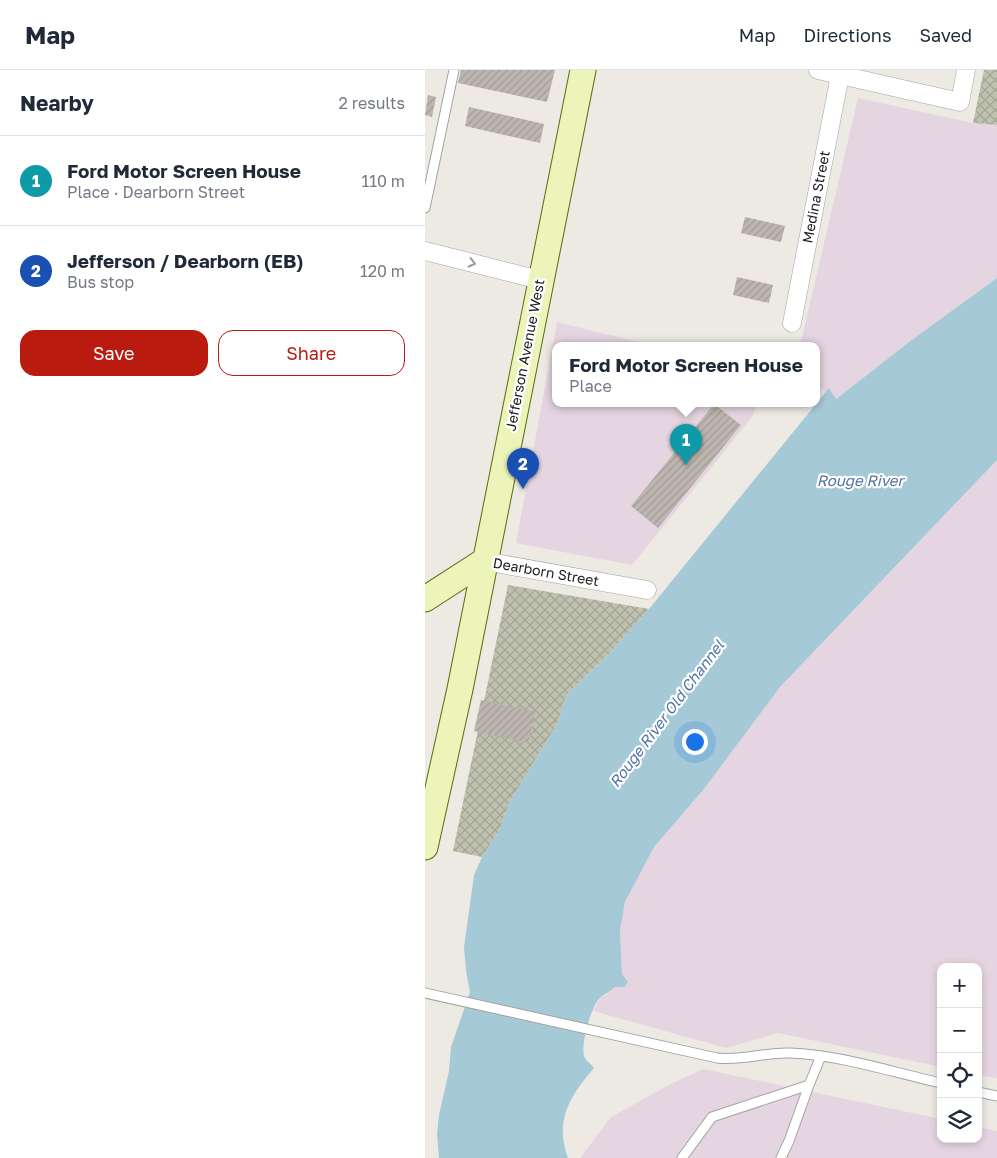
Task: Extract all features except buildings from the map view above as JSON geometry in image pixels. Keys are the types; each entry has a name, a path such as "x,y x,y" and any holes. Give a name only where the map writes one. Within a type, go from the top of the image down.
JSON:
{"main road":[{"name":"Jefferson Avenue West","path":"425,846 460,689 583,70"},
{"name":"Dearborn Street","path":"425,599 484,561"}],"street":[{"path":"818,70 841,73 960,102 966,70"},
{"name":"Medina Street","path":"791,323 841,73"},
{"path":"425,251 540,280"},
{"name":"Dearborn Street","path":"484,561 647,590"}],"lane":[{"path":"425,208 454,70"},
{"path":"425,993 684,1051 734,1060 771,1053 821,1056 937,1082"},
{"path":"781,1158 821,1056"},
{"path":"682,1158 711,1117 809,1085"},
{"path":"982,1093 997,1096"}],"shaded area":[{"path":"984,70 997,70 997,125 973,123"},
{"path":"858,98 973,123 997,125 997,278 913,339 835,400 829,388 826,392 820,387 820,342 801,342"},
{"path":"557,322 638,342 553,342"},
{"path":"552,349 552,407 756,407 752,417 632,565 516,543"},
{"path":"997,460 997,1078 982,1076 982,963 937,963 937,1066 778,1033 726,1048 593,1011 601,997 608,994 622,974 620,931 625,902 654,847 704,789 780,687"},
{"path":"508,585 649,609 608,655 569,692 563,704 557,725 510,801 499,831 482,857 453,851"},
{"path":"703,1069 937,1118 937,1143 982,1143 982,1128 997,1131 997,1158 580,1158 611,1117 669,1085"}],"water":[{"name":"Rouge River","path":"997,278 997,460 780,687 704,789 654,847 625,902 620,931 622,974 628,982 624,987 614,987 598,1000 588,1024 583,1050 584,1056 594,1068 578,1089 567,1110 563,1132 568,1158 439,1158 437,1134 439,1115 449,1071 451,1047 470,992 464,947 474,875 482,857 499,831 510,801 557,725 563,704 569,692 608,655 649,609 814,407 820,407 820,399 829,388 836,399 913,339"}],"place":[{"name":"Ford Motor Screen House","path":"686,465"},
{"name":"Jefferson / Dearborn (EB)","path":"523,489"}],"water label":[{"name":"Rouge River Old Channel","path":"667,714"}]}
